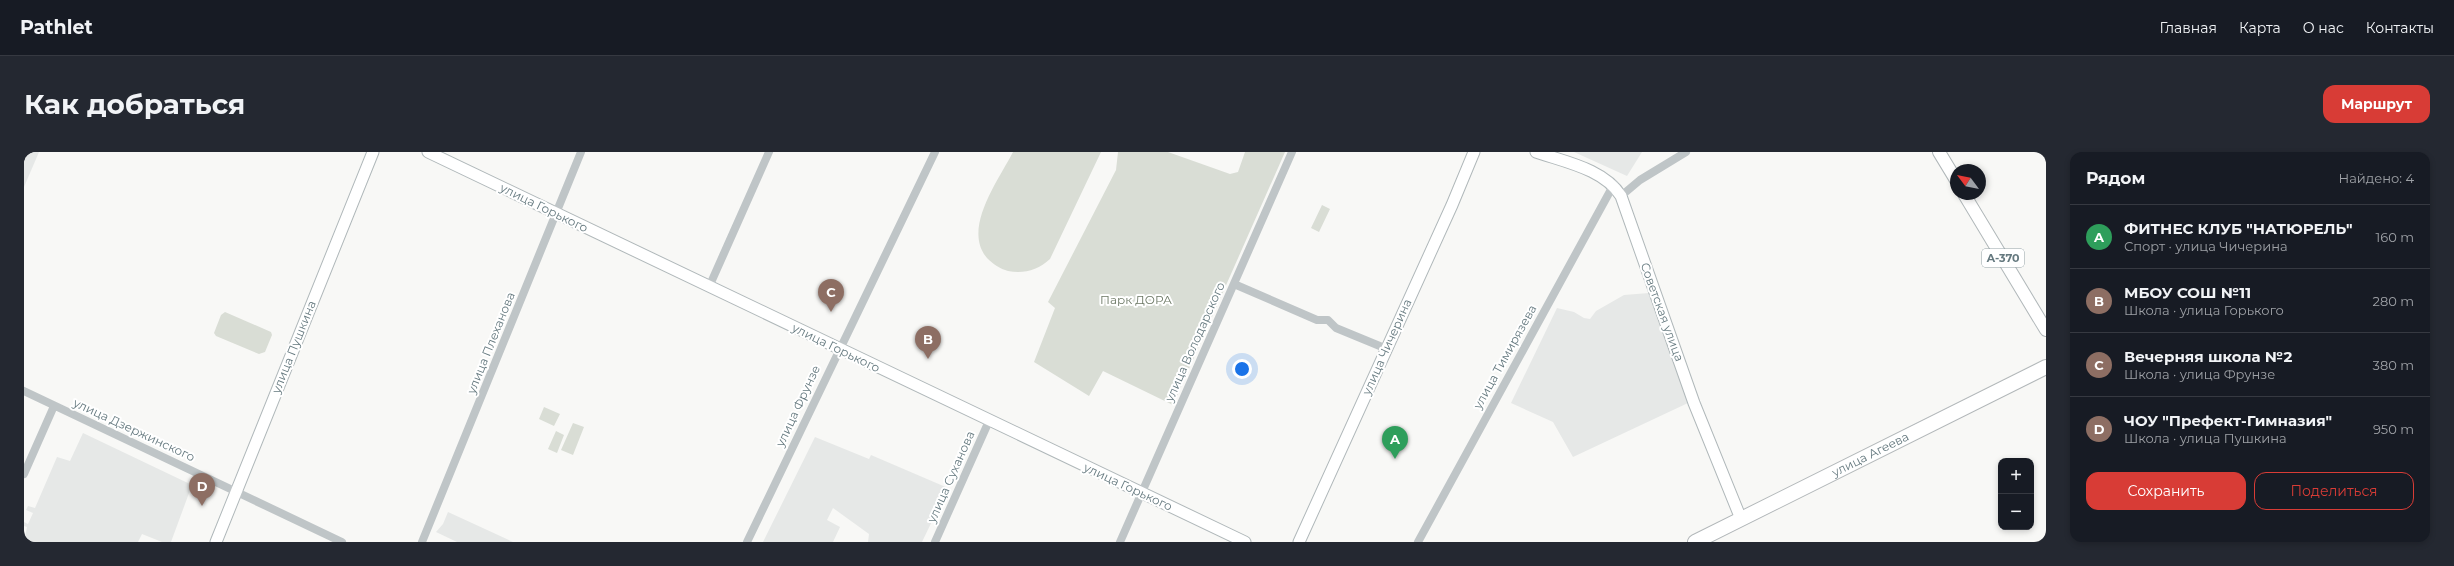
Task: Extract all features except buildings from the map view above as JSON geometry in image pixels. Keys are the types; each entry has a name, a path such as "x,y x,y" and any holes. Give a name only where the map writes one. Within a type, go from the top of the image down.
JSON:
{"highway":[{"name":"улица Агеева","path":"1695,542 1859,462 2046,367"}],"main road":[{"name":"улица Пушкина","path":"216,542 373,152"},
{"name":"улица Горького","path":"428,152 839,350 1245,542"},
{"name":"улица Чичерина","path":"1299,542 1474,152"},
{"path":"1536,152 1604,177 1614,184"},
{"path":"1939,152 1950,170"},
{"name":"Советская улица","path":"1614,184 1621,196 1694,402 1741,519"},
{"name":"А-370","path":"1968,200 2046,330"}],"street":[{"name":"улица Плеханова","path":"422,542 557,215 581,152"},
{"path":"709,287 769,152"},
{"name":"улица Фрунзе","path":"747,542 935,152"},
{"name":"улица Володарского","path":"1120,542 1292,152"},
{"path":"1621,196 1640,180 1686,152"},
{"name":"улица Тимирязева","path":"1418,542 1614,184"},
{"path":"1234,284 1317,320 1328,320 1336,328 1386,349"},
{"name":"улица Дзержинского","path":"24,391 342,542"},
{"path":"24,474 54,406"},
{"name":"улица Суханова","path":"935,542 990,421"}],"shaded area":[{"path":"24,152 39,152 24,187"},
{"path":"1574,152 1642,152 1627,176"},
{"path":"1649,293 1688,403 1573,457 1553,422 1511,403 1557,308 1574,312 1584,318 1590,319 1596,311 1624,295"},
{"path":"83,433 192,485 171,542 162,542 142,534 138,542 24,542 27,527 24,526 24,522 28,524 33,513 26,510 28,506 35,508 57,457 70,461"},
{"path":"815,437 869,459 871,455 948,488 922,542 868,542 869,534 833,508 827,520 840,527 833,542 763,542"},
{"path":"448,512 513,542 457,542 436,532 443,524"}],"green space":[{"path":"1013,152 1101,152 1050,259 1041,266 1020,272 1005,270 989,260 980,246 978,233 980,219 985,205"},
{"name":"Парк ДОРА","path":"1118,152 1168,152 1230,174 1238,172 1245,152 1285,152 1173,405 1103,371 1089,396 1034,362 1055,308 1048,302 1116,170"},
{"path":"1322,205 1330,209 1319,232 1311,228"},
{"path":"225,312 271,332 272,335 265,352 259,354 216,336 214,333 221,315"},
{"path":"544,407 560,414 554,426 539,419"},
{"path":"573,423 584,427 573,455 561,450"},
{"path":"556,431 564,435 557,453 548,449"}],"place":[{"name":"Вечерняя школа №2","path":"831,312"},
{"name":"МБОУ СОШ №11","path":"928,359"},
{"name":"ФИТНЕС КЛУБ \"НАТЮРЕЛЬ\"","path":"1395,459"},
{"name":"ЧОУ \"Префект-Гимназия\"","path":"202,506"}]}
